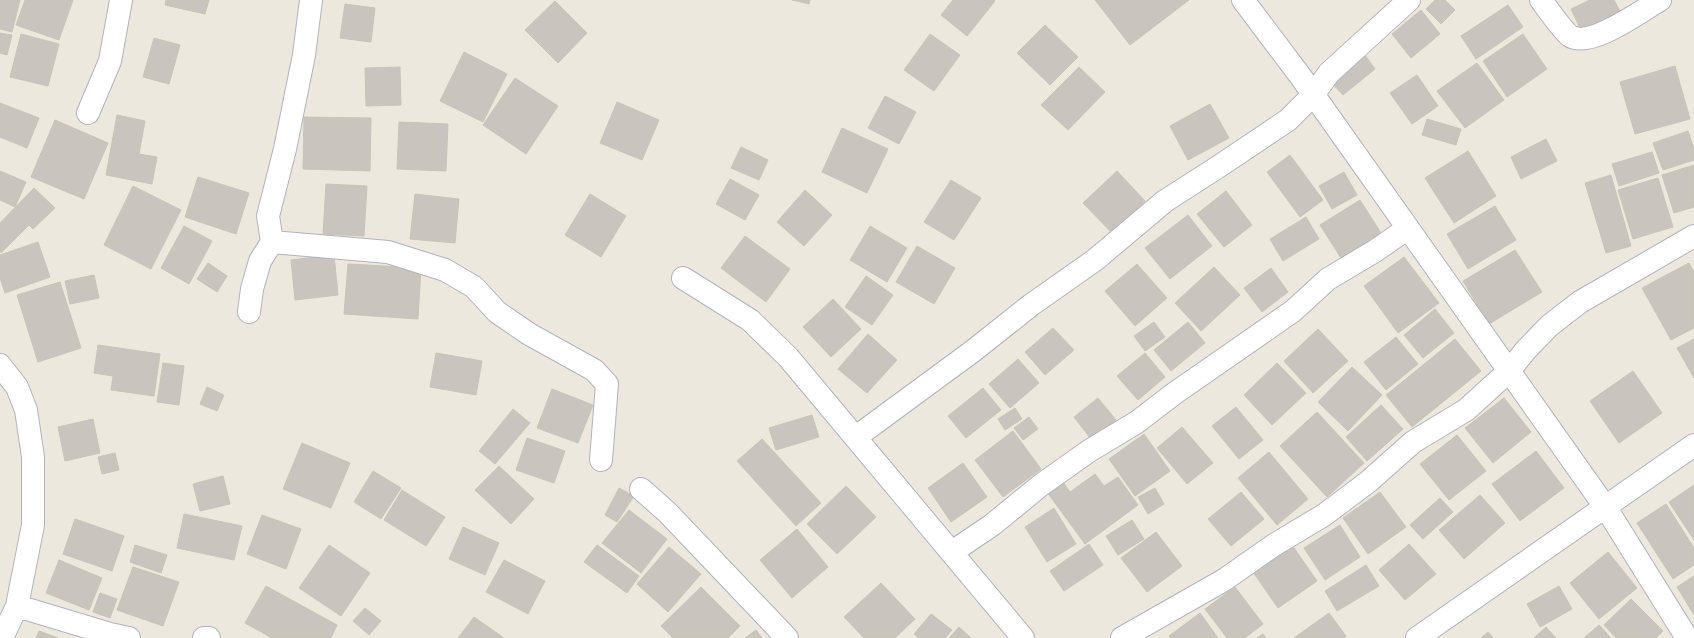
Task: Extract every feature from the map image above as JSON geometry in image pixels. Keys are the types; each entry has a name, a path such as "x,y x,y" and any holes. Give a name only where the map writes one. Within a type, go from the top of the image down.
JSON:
{"street":[{"path":"88,113 110,61 121,0"},
{"path":"248,312 260,261 272,242 268,216 285,149 304,56 311,0"},
{"path":"1243,0 1313,95 1606,508 1687,638"},
{"path":"856,436 973,351 1031,305 1095,260 1165,201 1221,166 1288,120 1313,95 1329,73 1408,0"},
{"path":"1541,0 1570,36 1578,39 1593,36 1623,24 1660,0"},
{"path":"952,552 992,526 1041,485 1089,451 1137,422 1175,393 1293,311 1328,279 1375,251 1408,228"},
{"path":"1122,638 1224,580 1274,544 1324,515 1368,482 1413,442 1466,410 1510,371 1525,351 1549,326 1580,302 1694,236"},
{"path":"272,242 388,252 444,270 474,287 497,312 529,334 594,370 607,384 601,460"},
{"path":"683,278 750,320 788,357 856,436 1023,638"},
{"path":"0,365 17,387 26,410 33,457 33,525 17,606 2,638"},
{"path":"1417,638 1606,508 1694,445"},
{"path":"641,489 667,512 787,638"},
{"path":"17,606 110,634 129,638"},
{"path":"204,638 209,638"}],"building":[{"path":"0,0 20,0 12,32 0,29"},
{"path":"25,0 73,0 59,40 16,25"},
{"path":"166,0 209,0 205,14 165,5"},
{"path":"792,0 810,0 809,4"},
{"path":"953,0 995,1 967,36 941,15"},
{"path":"1095,0 1189,0 1130,45"},
{"path":"1435,0 1445,0 1455,10 1441,24 1426,9"},
{"path":"1590,0 1614,0 1621,13 1582,32 1571,9"},
{"path":"555,1 587,33 558,63 525,30"},
{"path":"345,4 375,8 371,42 340,38"},
{"path":"1508,5 1523,27 1476,59 1461,36"},
{"path":"1421,10 1440,34 1411,58 1392,34"},
{"path":"1045,25 1078,57 1050,85 1017,53"},
{"path":"0,33 12,35 7,55 0,53"},
{"path":"21,34 59,44 48,86 10,77"},
{"path":"930,34 960,55 934,91 904,70"},
{"path":"1523,34 1547,69 1507,97 1483,61"},
{"path":"154,38 180,45 169,84 143,77"},
{"path":"464,52 507,74 483,122 440,101"},
{"path":"1365,55 1375,69 1343,95 1331,82"},
{"path":"1477,63 1504,100 1465,128 1437,91"},
{"path":"1675,66 1690,119 1635,134 1620,82"},
{"path":"400,67 401,105 366,106 365,68"},
{"path":"1079,67 1105,92 1068,130 1041,105"},
{"path":"1417,75 1438,106 1412,124 1390,93"},
{"path":"515,78 558,106 526,154 483,125"},
{"path":"885,96 916,112 899,144 868,128"},
{"path":"617,102 659,120 642,160 600,143"},
{"path":"0,103 39,118 27,148 0,137"},
{"path":"1210,104 1229,138 1188,160 1170,126"},
{"path":"117,115 145,121 139,154 157,157 152,184 106,175"},
{"path":"304,117 371,118 370,171 303,169"},
{"path":"1427,119 1461,129 1456,145 1422,135"},
{"path":"55,120 108,143 84,199 31,177"},
{"path":"399,122 448,124 446,171 397,169"},
{"path":"842,128 888,149 867,193 822,172"},
{"path":"1688,131 1694,149 1694,160 1663,170 1653,143"},
{"path":"1546,139 1557,161 1521,179 1511,157"},
{"path":"741,147 768,160 759,180 731,168"},
{"path":"1468,151 1496,196 1454,223 1425,178"},
{"path":"1652,152 1659,173 1619,186 1612,164"},
{"path":"1290,155 1323,200 1300,217 1267,172"},
{"path":"1694,165 1694,207 1674,213 1662,175"},
{"path":"0,171 26,182 15,207 0,200"},
{"path":"1117,171 1145,201 1112,233 1083,203"},
{"path":"1344,172 1357,195 1332,209 1319,186"},
{"path":"1611,175 1631,246 1606,253 1585,183"},
{"path":"198,177 249,193 236,234 185,217"},
{"path":"1658,178 1673,227 1633,239 1618,190"},
{"path":"730,179 759,195 745,220 716,204"},
{"path":"951,180 981,198 954,240 924,222"},
{"path":"326,184 367,186 364,236 323,234"},
{"path":"133,186 181,210 151,269 104,245"},
{"path":"34,188 55,208 33,229 29,225 1,253 0,223"},
{"path":"805,190 832,215 804,246 777,222"},
{"path":"1226,191 1252,225 1224,247 1197,214"},
{"path":"415,194 459,199 455,243 410,239"},
{"path":"590,194 626,216 601,257 565,235"},
{"path":"1360,200 1381,233 1341,258 1320,225"},
{"path":"1495,206 1516,240 1468,269 1447,234"},
{"path":"1188,215 1212,246 1170,279 1145,248"},
{"path":"1306,217 1319,239 1283,261 1270,239"},
{"path":"184,226 212,241 189,284 161,268"},
{"path":"870,226 907,248 887,282 850,260"},
{"path":"745,236 790,269 766,302 721,268"},
{"path":"38,242 50,277 5,293 0,278 0,255"},
{"path":"917,246 955,268 934,304 896,282"},
{"path":"1515,250 1542,292 1489,324 1463,281"},
{"path":"334,255 338,295 295,300 291,260"},
{"path":"1404,257 1439,303 1398,333 1364,286"},
{"path":"208,263 227,276 217,292 197,279"},
{"path":"1689,263 1694,272 1694,328 1671,340 1642,288"},
{"path":"348,264 421,268 418,319 344,314"},
{"path":"1137,264 1167,298 1135,326 1105,291"},
{"path":"1214,267 1240,295 1201,331 1175,303"},
{"path":"1271,268 1288,292 1262,312 1244,288"},
{"path":"94,275 99,298 70,304 65,281"},
{"path":"866,276 893,295 872,325 845,307"},
{"path":"60,282 81,348 38,362 17,295"},
{"path":"833,299 861,329 831,357 803,327"},
{"path":"1435,309 1454,333 1423,358 1404,335"},
{"path":"1154,322 1165,337 1145,351 1134,336"},
{"path":"1188,322 1205,343 1171,371 1154,350"},
{"path":"1053,328 1074,350 1045,375 1025,352"},
{"path":"1318,329 1348,361 1313,393 1284,361"},
{"path":"868,334 897,360 867,393 838,369"},
{"path":"1396,337 1418,364 1386,390 1364,362"},
{"path":"1455,339 1481,371 1412,427 1386,395"},
{"path":"1694,339 1694,378 1677,348"},
{"path":"98,345 160,354 154,396 111,390 113,376 94,373"},
{"path":"436,353 482,361 476,395 430,387"},
{"path":"1145,353 1165,377 1138,400 1117,376"},
{"path":"1018,359 1039,383 1010,408 989,384"},
{"path":"163,363 184,366 179,405 157,402"},
{"path":"1277,363 1306,393 1272,425 1244,395"},
{"path":"1352,367 1382,395 1348,431 1318,402"},
{"path":"1633,371 1662,413 1619,443 1590,401"},
{"path":"207,387 224,395 217,411 200,404"},
{"path":"983,388 1001,410 966,438 948,416"},
{"path":"552,389 593,405 578,443 537,428"},
{"path":"1098,398 1116,420 1091,439 1074,417"},
{"path":"1504,398 1531,432 1493,463 1465,428"},
{"path":"1381,405 1403,429 1367,461 1346,437"},
{"path":"1236,407 1263,440 1239,459 1212,426"},
{"path":"1015,408 1022,419 1005,430 998,419"},
{"path":"513,409 530,423 495,464 479,451"},
{"path":"1317,412 1364,463 1327,497 1280,446"},
{"path":"812,415 819,437 776,450 769,428"},
{"path":"1029,417 1038,429 1023,440 1014,428"},
{"path":"93,419 100,453 65,461 58,427"},
{"path":"1182,427 1213,463 1187,484 1157,448"},
{"path":"1013,431 1041,469 1003,497 975,460"},
{"path":"1144,434 1170,471 1135,496 1109,459"},
{"path":"1457,435 1486,471 1449,500 1420,464"},
{"path":"527,438 565,451 554,483 516,470"},
{"path":"762,439 821,503 796,526 737,461"},
{"path":"302,443 350,463 331,508 283,489"},
{"path":"1536,451 1564,488 1520,521 1492,484"},
{"path":"1269,452 1308,499 1277,525 1238,478"},
{"path":"115,453 119,470 102,474 98,457"},
{"path":"963,463 987,497 951,522 928,488"},
{"path":"499,466 534,499 511,524 475,490"},
{"path":"373,471 401,488 381,519 354,502"},
{"path":"1095,474 1104,486 1118,477 1138,505 1085,544 1047,492 1062,481 1070,492"},
{"path":"223,476 230,504 200,511 193,484"},
{"path":"1694,485 1694,540 1669,502"},
{"path":"846,486 876,517 837,554 807,524"},
{"path":"619,488 634,496 617,522 605,515"},
{"path":"1155,488 1164,504 1148,514 1138,497"},
{"path":"402,490 445,517 426,546 384,520"},
{"path":"1241,492 1264,519 1231,546 1208,519"},
{"path":"1380,492 1406,527 1368,554 1343,518"},
{"path":"1480,495 1505,523 1464,559 1439,530"},
{"path":"1440,498 1453,512 1423,539 1410,525"},
{"path":"1666,504 1694,548 1694,565 1673,579 1637,523"},
{"path":"1054,508 1076,544 1047,562 1025,527"},
{"path":"629,510 667,539 641,573 602,543"},
{"path":"184,514 242,526 234,560 177,548"},
{"path":"262,515 301,529 286,569 247,554"},
{"path":"75,519 124,536 112,571 63,554"},
{"path":"1132,520 1144,539 1118,555 1106,536"},
{"path":"1340,525 1360,557 1325,580 1304,548"},
{"path":"463,527 499,543 485,575 449,559"},
{"path":"797,529 828,567 792,598 760,560"},
{"path":"1156,532 1182,566 1147,592 1121,558"},
{"path":"1089,544 1103,565 1064,591 1050,571"},
{"path":"1409,544 1436,574 1405,600 1379,570"},
{"path":"135,545 167,555 161,573 130,562"},
{"path":"329,545 370,573 341,616 299,588"},
{"path":"597,545 639,576 627,593 584,562"},
{"path":"1292,545 1317,581 1278,608 1253,572"},
{"path":"669,547 701,574 668,612 637,584"},
{"path":"1608,552 1637,588 1599,619 1570,583"},
{"path":"59,560 102,578 89,610 46,593"},
{"path":"504,560 545,581 528,614 486,592"},
{"path":"1366,565 1379,586 1337,611 1325,591"},
{"path":"133,567 179,582 163,626 117,610"},
{"path":"1694,576 1694,615 1677,587"},
{"path":"881,583 915,619 895,638 864,638 844,617"},
{"path":"266,586 337,625 331,638 272,638 245,623"},
{"path":"1559,586 1572,609 1540,627 1527,604"},
{"path":"701,587 740,626 728,638 673,638 661,626"},
{"path":"1235,587 1263,624 1245,638 1227,638 1205,609"},
{"path":"100,593 117,599 110,618 93,612"},
{"path":"1631,599 1663,631 1656,638 1616,638 1604,625"},
{"path":"365,608 381,621 369,635 353,621"},
{"path":"1200,613 1218,638 1171,638 1169,636"},
{"path":"1329,613 1346,636 1344,638 1294,638"},
{"path":"931,614 952,630 945,638 919,638 914,634"},
{"path":"474,617 504,638 458,638"},
{"path":"1599,625 1611,638 1584,638"},
{"path":"959,627 971,638 949,638"},
{"path":"1546,627 1556,638 1534,638"},
{"path":"756,630 762,638 745,638"},
{"path":"39,631 58,638 36,638"},
{"path":"1488,632 1493,638 1481,638"},
{"path":"1263,634 1266,638 1257,638"}]}
